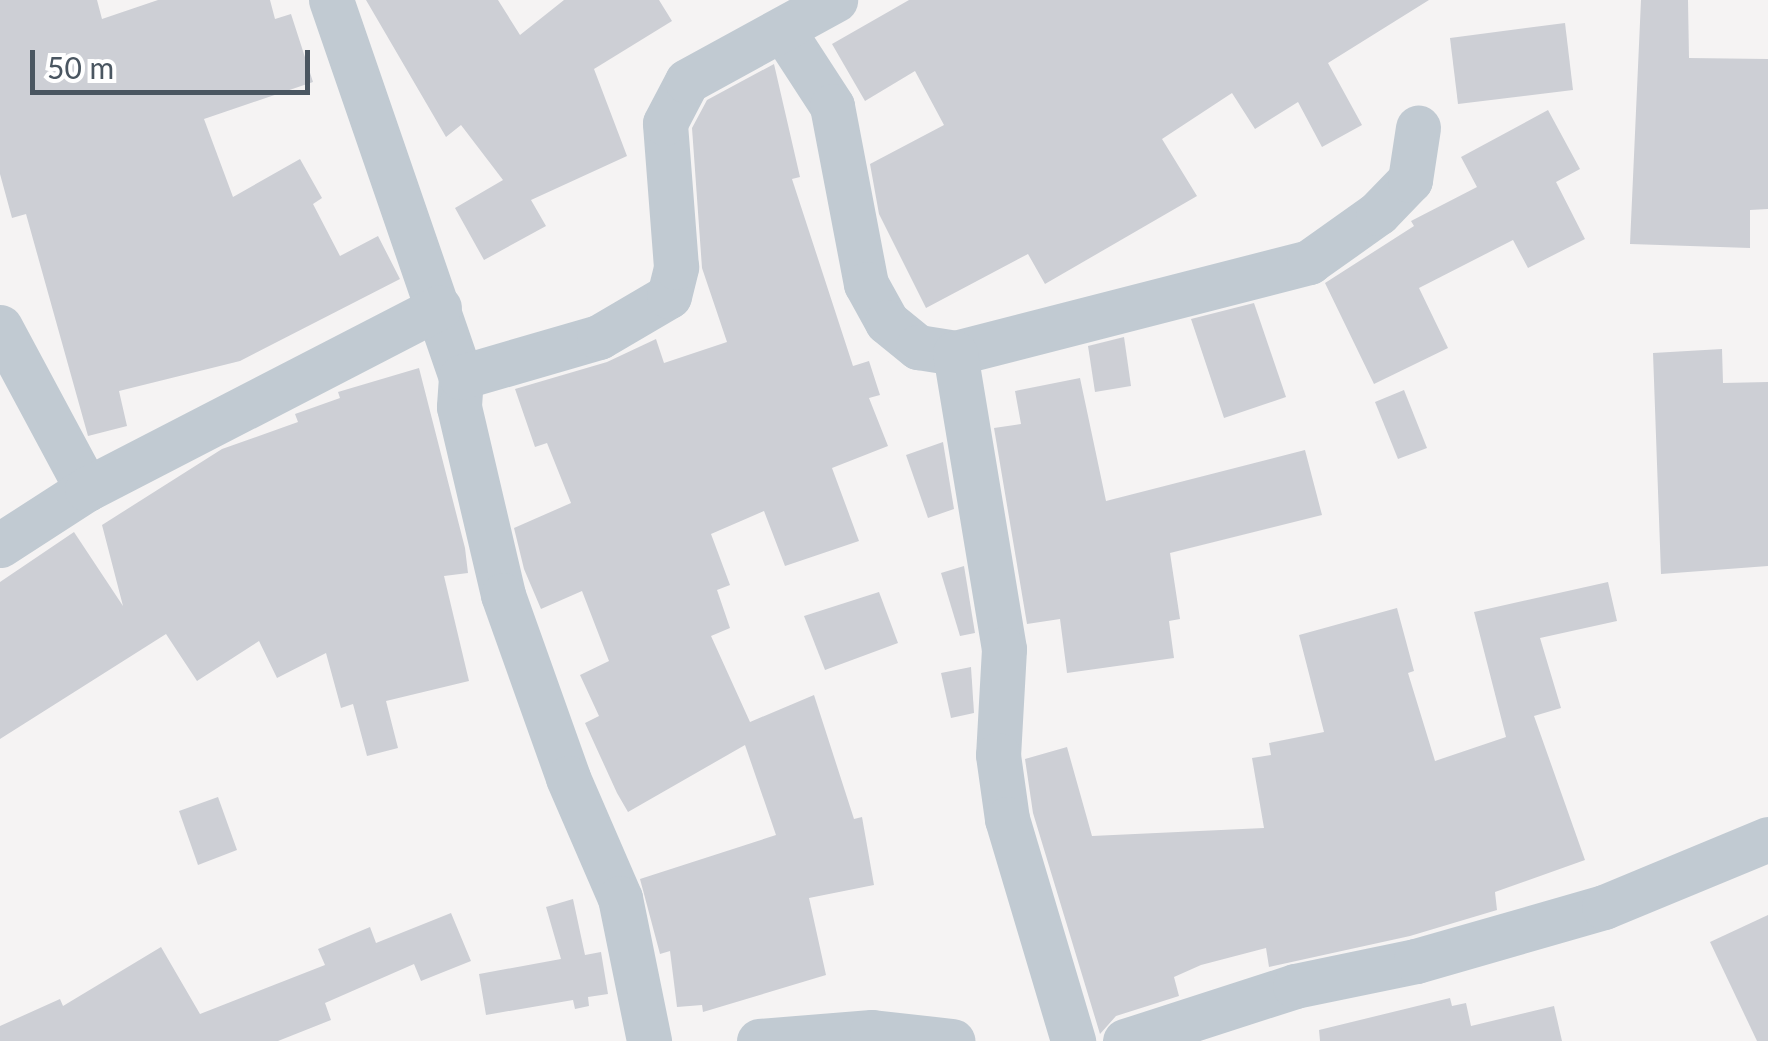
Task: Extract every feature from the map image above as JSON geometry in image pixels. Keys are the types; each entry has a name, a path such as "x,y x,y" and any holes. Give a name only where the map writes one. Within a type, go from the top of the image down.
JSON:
{"street":[{"path":"331,0 461,378 459,408 503,596 568,778 620,898 649,1041"},
{"path":"461,378 599,337 669,296 676,267 664,123 687,82 836,0"},
{"path":"784,32 832,106 852,232 873,296 887,322 918,348 955,353 1310,262 1378,213 1410,180 1418,128"},
{"path":"0,544 86,489 439,307"},
{"path":"0,326 86,489"},
{"path":"955,353 1004,650 998,755 1007,819 1073,1041"},
{"path":"1125,1041 1296,986 1416,961 1604,907 1768,839"},
{"path":"759,1041 872,1032 952,1041"}],"building":[{"path":"0,0 97,0 102,19 158,0 270,0 275,19 291,14 313,82 204,119 233,197 300,159 322,198 313,204 340,256 378,236 400,279 240,361 119,391 127,426 88,436 26,214 12,218 0,174"},
{"path":"366,0 498,0 520,35 564,0 659,0 672,21 594,69 627,156 531,200 546,226 484,260 455,208 503,180 461,125 446,137"},
{"path":"909,0 1429,0 1328,63 1362,125 1322,147 1298,102 1255,129 1232,93 1162,139 1197,196 1045,284 1028,254 926,308 879,214 870,164 944,125 915,71 865,101 832,44"},
{"path":"1641,0 1688,0 1689,58 1768,59 1768,209 1750,210 1750,248 1630,244"},
{"path":"1565,23 1573,90 1458,104 1450,38"},
{"path":"774,64 800,177 792,179 853,366 869,361 880,395 869,398 888,446 832,468 859,541 785,566 764,511 711,534 730,585 717,590 730,628 711,636 750,722 814,695 854,819 862,817 874,885 809,898 826,975 703,1012 702,1005 677,1007 670,951 660,954 640,879 776,835 745,745 628,812 585,723 599,716 580,675 609,661 582,591 541,609 524,569 514,528 571,503 547,443 535,447 515,389 607,362 656,339 664,363 727,342 702,268 692,128 707,100"},
{"path":"1548,110 1580,169 1556,182 1585,239 1528,268 1513,240 1419,288 1448,348 1374,384 1325,283 1414,226 1411,221 1477,187 1461,157"},
{"path":"1254,303 1286,397 1224,418 1191,319"},
{"path":"1124,337 1131,386 1095,392 1088,346"},
{"path":"1722,349 1723,383 1768,382 1768,566 1661,574 1653,353"},
{"path":"419,368 465,548 468,573 444,576 469,681 386,701 398,748 367,756 353,704 341,708 326,653 277,678 259,641 197,681 166,634 0,739 0,582 74,532 123,606 102,525 222,449 298,422 295,414 340,398 338,392"},
{"path":"1080,378 1106,501 1305,450 1322,515 1170,553 1180,619 1169,621 1174,658 1067,673 1060,619 1027,624 994,428 1021,424 1015,391"},
{"path":"1404,390 1427,448 1398,459 1375,402"},
{"path":"943,442 954,509 928,518 906,455"},
{"path":"964,566 975,633 960,636 941,573"},
{"path":"1608,582 1617,621 1540,638 1561,708 1534,716 1585,860 1495,892 1497,910 1410,936 1269,967 1266,948 1201,965 1174,977 1179,996 1116,1016 1100,1034 1033,813 1025,759 1067,747 1092,836 1264,828 1252,758 1271,755 1269,743 1324,732 1299,635 1397,608 1414,671 1408,673 1435,761 1506,737 1474,612"},
{"path":"879,592 898,643 825,670 804,616"},
{"path":"971,667 974,713 951,718 941,673"},
{"path":"218,797 237,850 198,865 179,811"},
{"path":"573,899 585,955 601,952 608,994 588,997 589,1006 575,1009 573,1000 486,1015 479,974 561,959 546,907"},
{"path":"451,913 471,961 421,981 414,964 325,1003 331,1020 278,1041 0,1041 0,1026 60,999 63,1006 161,947 200,1014 325,965 318,949 370,927 376,943"},
{"path":"1768,915 1768,1041 1757,1041 1710,942"},
{"path":"1450,998 1452,1006 1466,1003 1471,1026 1554,1006 1562,1041 1320,1041 1319,1030"}]}
